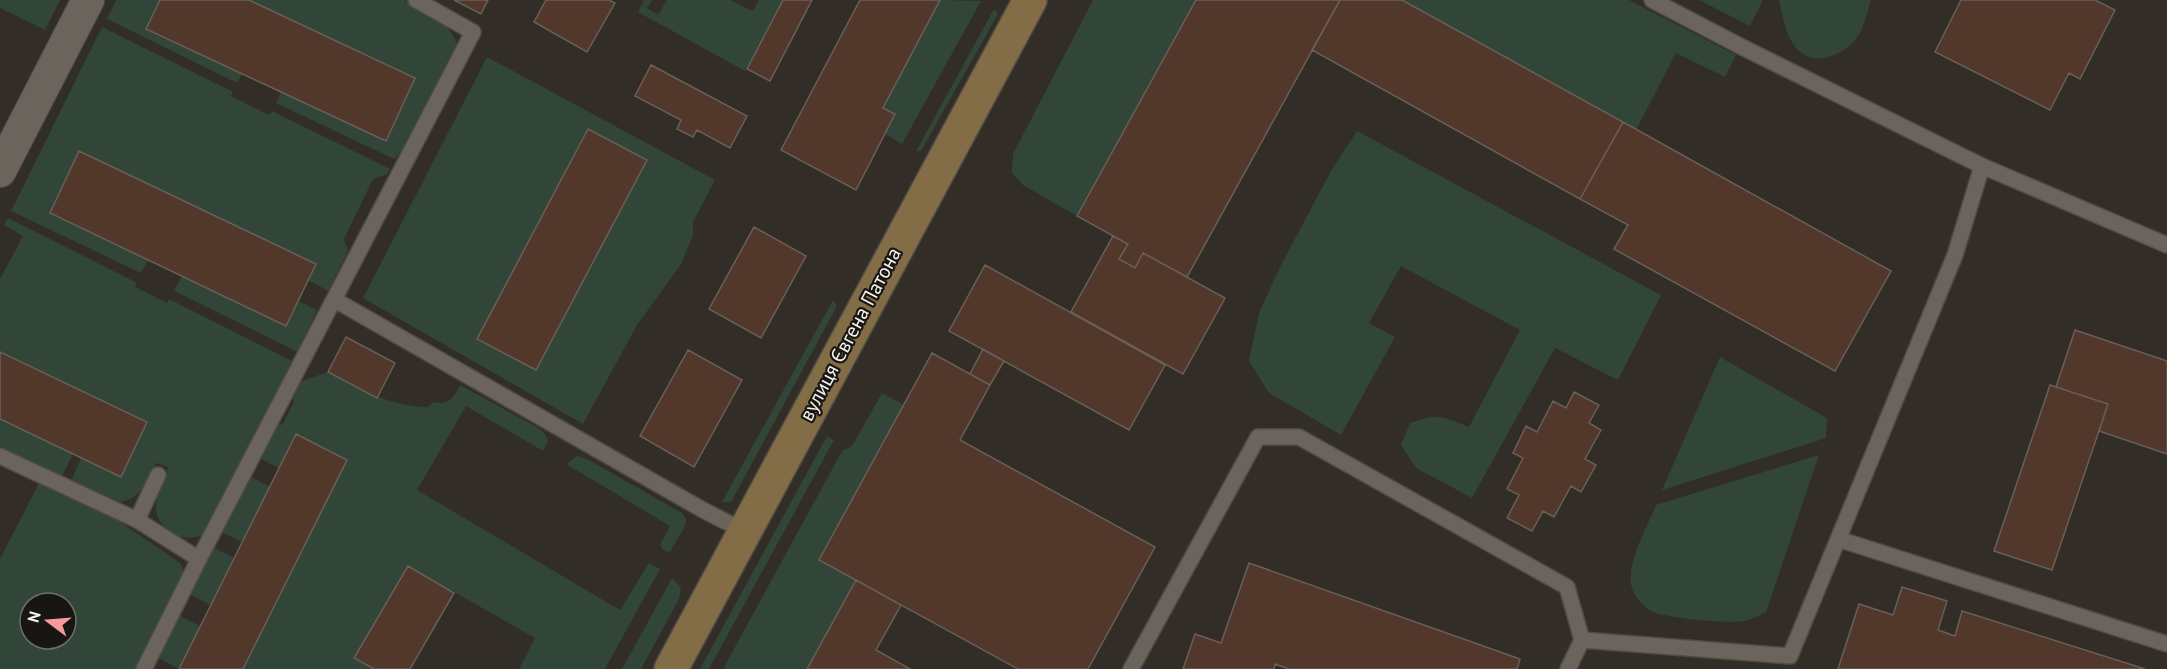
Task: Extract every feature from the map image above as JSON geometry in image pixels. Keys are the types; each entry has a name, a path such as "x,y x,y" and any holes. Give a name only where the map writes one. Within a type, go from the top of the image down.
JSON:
{"street":[{"path":"2,161 88,0"},
{"name":"вулиця Євгена Патона","path":"671,669 1030,0"}],"lane":[{"path":"144,669 286,390 473,32 416,0"},
{"path":"1652,0 1982,166 2167,245"},
{"path":"1582,640 1787,663 1955,255 1982,166"},
{"path":"335,300 746,532"},
{"path":"1131,669 1258,437 1299,437 1567,587 1582,640 1568,669"},
{"path":"0,456 137,520 199,559"},
{"path":"137,520 158,475"},
{"path":"1838,539 2167,644"}],"green space":[{"path":"0,0 60,0 45,30 0,8"},
{"path":"116,0 160,0 146,29 242,74 237,83 107,19"},
{"path":"249,0 404,0 446,24 457,43 401,152 394,159 276,103 281,92 386,141 415,78"},
{"path":"644,0 652,0 647,8 658,15 667,0 730,0 753,11 759,0 783,0 745,71 638,12"},
{"path":"940,0 981,1 902,144 885,134 895,114 883,108"},
{"path":"1093,0 1196,0 1077,216 1023,185 1012,173 1013,154"},
{"path":"1402,0 1629,0 1736,55 1725,77 1676,53 1636,130"},
{"path":"1699,0 1763,0 1750,26"},
{"path":"1779,0 1871,0 1863,26 1856,39 1835,55 1819,58 1803,54 1792,43"},
{"path":"994,9 998,14 921,151 916,151"},
{"path":"102,27 233,92 231,96 269,115 272,111 390,169 387,174 373,179 344,239 348,251 328,291 79,152 50,213 148,260 141,273 11,211"},
{"path":"487,57 715,180 693,222 693,236 681,264 637,325 583,424 363,298"},
{"path":"1357,131 1661,295 1618,380 1555,348 1472,498 1416,468 1401,445 1410,423 1419,420 1440,417 1469,427 1520,330 1401,266 1369,323 1395,337 1341,435 1269,393 1249,361 1259,313 1279,269 1332,169"},
{"path":"8,218 137,283 135,287 167,303 169,299 292,361 205,533 197,537 181,537 161,523 156,503 168,467 156,463 147,482 139,492 121,502 71,481 81,458 121,476 147,422 0,352 0,279 23,236 4,225"},
{"path":"182,276 286,326 298,301 317,310 298,352 174,291"},
{"path":"833,300 837,306 731,502 722,502"},
{"path":"1720,357 1827,418 1826,438 1662,490"},
{"path":"328,372 375,396 413,406 427,407 434,402 447,402 460,385 544,433 548,440 543,451 466,406 417,490 620,610 649,563 660,569 605,669 519,669 535,638 408,566 354,657 374,669 243,669 347,460 296,435 279,468 259,458 276,423 282,425 294,402 291,395 296,383"},
{"path":"882,393 904,405 819,559 856,580 807,669 723,669 842,451 852,446"},
{"path":"0,419 73,454 62,476 0,447"},
{"path":"827,436 834,440 709,669 700,669"},
{"path":"1819,455 1766,612 1745,621 1698,620 1653,612 1639,600 1631,584 1632,565 1656,505"},
{"path":"577,456 587,459 682,513 686,519 685,526 670,552 663,550 660,545 670,526 566,464"},
{"path":"249,476 270,487 242,542 221,532"},
{"path":"39,483 114,518 180,563 185,573 138,669 0,669 0,559"},
{"path":"214,548 234,558 211,605 190,595"},
{"path":"672,578 681,587 679,599 641,669 622,669"},
{"path":"180,616 200,626 179,669 159,658"}],"building":[{"path":"160,0 249,0 415,78 386,141 146,29"},
{"path":"454,0 488,0 481,14"},
{"path":"546,0 609,0 615,3 587,52 534,22"},
{"path":"783,0 812,0 770,81 747,69"},
{"path":"860,0 940,0 883,108 895,114 856,190 781,150"},
{"path":"1196,0 1340,0 1187,277 1143,253 1135,268 1119,259 1128,244 1077,216"},
{"path":"1340,0 1402,0 1623,122 1580,199 1312,50"},
{"path":"1961,0 2095,0 2115,10 2080,79 2069,73 2050,110 1935,52"},
{"path":"651,65 747,116 730,148 697,130 693,137 677,129 681,120 635,96"},
{"path":"1623,122 1891,271 1835,371 1614,249 1628,225 1580,199"},
{"path":"588,129 647,160 536,370 477,339"},
{"path":"79,151 316,264 286,326 50,213"},
{"path":"754,227 806,256 761,338 709,309"},
{"path":"1113,236 1128,244 1119,259 1135,268 1143,253 1225,298 1183,374 1071,312"},
{"path":"985,265 1165,365 1129,430 949,331"},
{"path":"2075,330 2167,361 2167,454 2099,431 2108,404 2056,387"},
{"path":"346,337 395,363 377,398 328,372"},
{"path":"983,349 1004,361 990,385 970,374"},
{"path":"688,350 742,380 694,467 640,436"},
{"path":"0,352 147,422 121,477 0,419"},
{"path":"932,353 990,385 960,440 1155,547 1088,669 1018,669 819,560"},
{"path":"2050,385 2108,404 2052,570 1994,551"},
{"path":"1574,392 1599,405 1589,423 1601,430 1585,459 1596,465 1581,492 1571,486 1554,517 1543,511 1532,531 1507,518 1519,495 1507,489 1523,458 1513,453 1526,426 1537,432 1553,401 1566,408"},
{"path":"296,434 347,460 243,669 179,669"},
{"path":"1249,563 1520,659 1517,669 1289,669 1275,664 1274,669 1183,669 1195,634 1221,643"},
{"path":"408,566 454,593 410,669 374,669 354,658"},
{"path":"856,580 901,605 876,650 910,669 807,669"},
{"path":"1902,587 1947,601 1938,630 1955,636 1962,611 2145,669 1838,669 1859,604 1893,615"}]}
